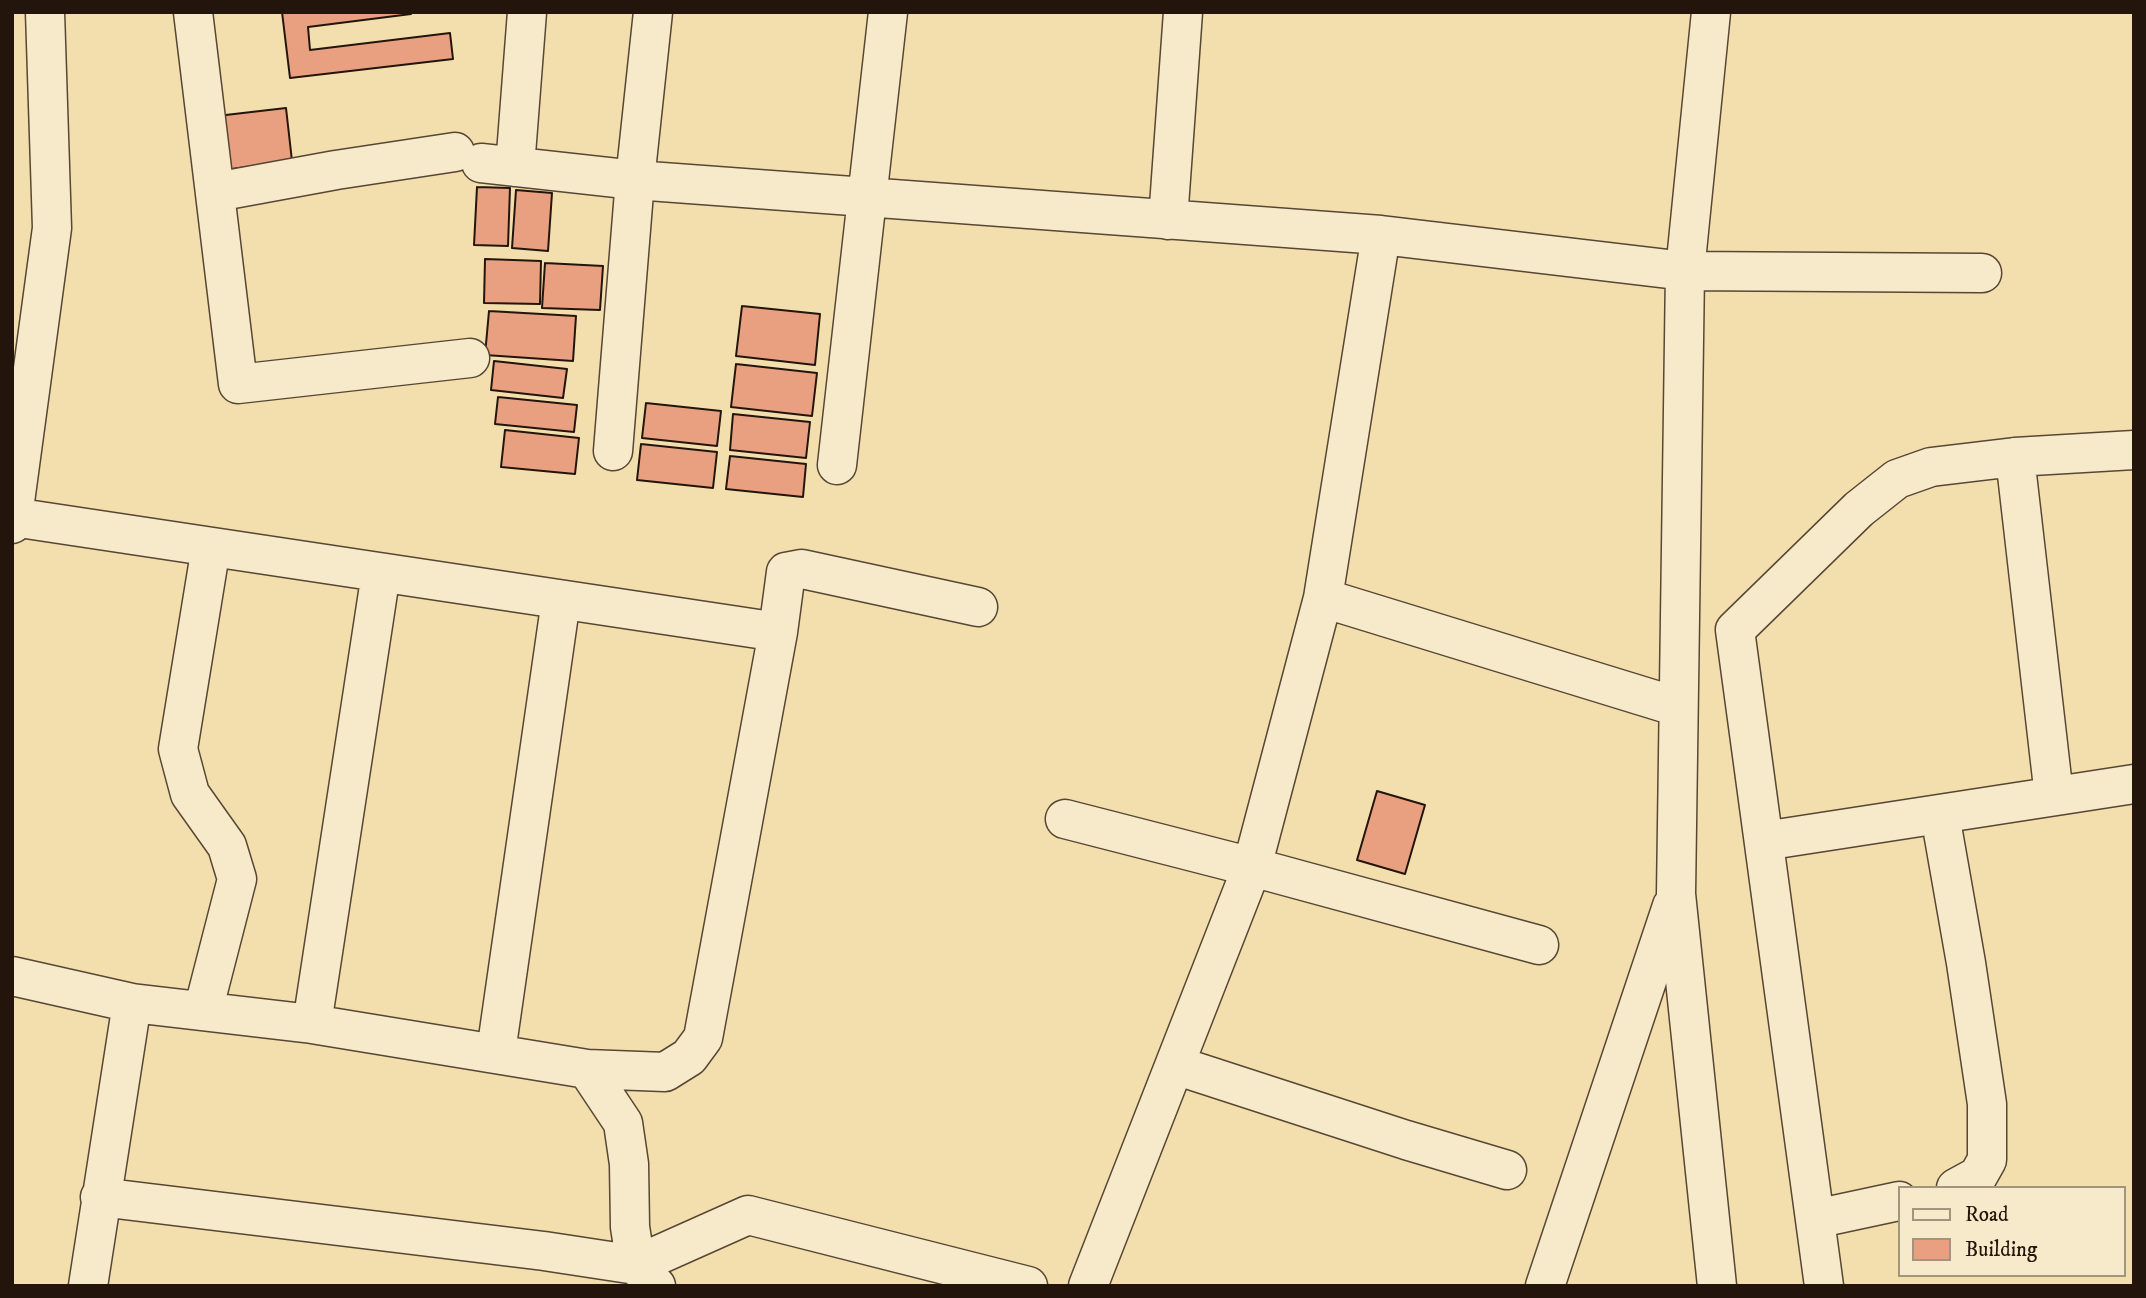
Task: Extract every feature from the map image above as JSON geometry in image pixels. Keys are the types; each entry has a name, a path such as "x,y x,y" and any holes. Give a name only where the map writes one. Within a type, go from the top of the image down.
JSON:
{"street":[{"path":"45,12 52,228 13,520 778,632"},
{"path":"194,12 238,384 470,358"},
{"path":"484,161 527,12"},
{"path":"613,451 635,180 653,12"},
{"path":"837,465 888,12"},
{"path":"1168,220 1183,12"},
{"path":"1711,12 1685,271 1676,894 1717,1286"},
{"path":"216,192 336,170 484,161 635,180 1381,235 1685,271 1982,273"},
{"path":"1088,1286 1252,867 1323,598 1381,235"},
{"path":"1824,1286 1735,629 1858,509 1897,479 1931,467 2015,457 2134,450"},
{"path":"2015,457 2054,796"},
{"path":"203,1011 237,879 227,846 190,794 178,749 211,547"},
{"path":"12,976 132,1003 312,1024 587,1069 665,1072 689,1057 703,1038 778,632 786,572 794,569 978,607"},
{"path":"312,1024 382,573"},
{"path":"1323,598 1678,707"},
{"path":"496,1052 561,600"},
{"path":"1764,841 2134,784"},
{"path":"1940,815 1987,1104 1987,1160 1978,1176 1960,1186"},
{"path":"1065,819 1539,945"},
{"path":"1545,1286 1676,894"},
{"path":"88,1286 132,1003"},
{"path":"1175,1065 1507,1170"},
{"path":"587,1069 623,1123 629,1164 630,1227 646,1275"},
{"path":"100,1197 544,1251 646,1275 747,1215 1028,1286"},
{"path":"1815,1219 1898,1201"}],"building":[{"path":"282,12 411,12 308,27 310,50 450,33 453,59 290,78"},
{"path":"286,108 292,161 224,170 217,116"},
{"path":"477,187 510,188 508,246 474,245"},
{"path":"516,190 552,193 548,251 512,248"},
{"path":"485,259 541,261 540,304 484,303"},
{"path":"545,263 603,266 600,310 542,308"},
{"path":"742,306 820,314 815,365 736,356"},
{"path":"489,311 576,316 573,361 485,355"},
{"path":"494,361 567,369 563,398 491,390"},
{"path":"736,364 817,373 812,416 731,407"},
{"path":"498,397 577,405 574,432 495,424"},
{"path":"646,403 721,411 717,446 642,438"},
{"path":"733,414 810,422 806,458 730,450"},
{"path":"505,430 579,438 575,474 501,467"},
{"path":"641,444 717,452 713,488 637,480"},
{"path":"730,456 806,464 803,497 726,489"},
{"path":"1377,791 1425,805 1405,874 1357,860"}]}
